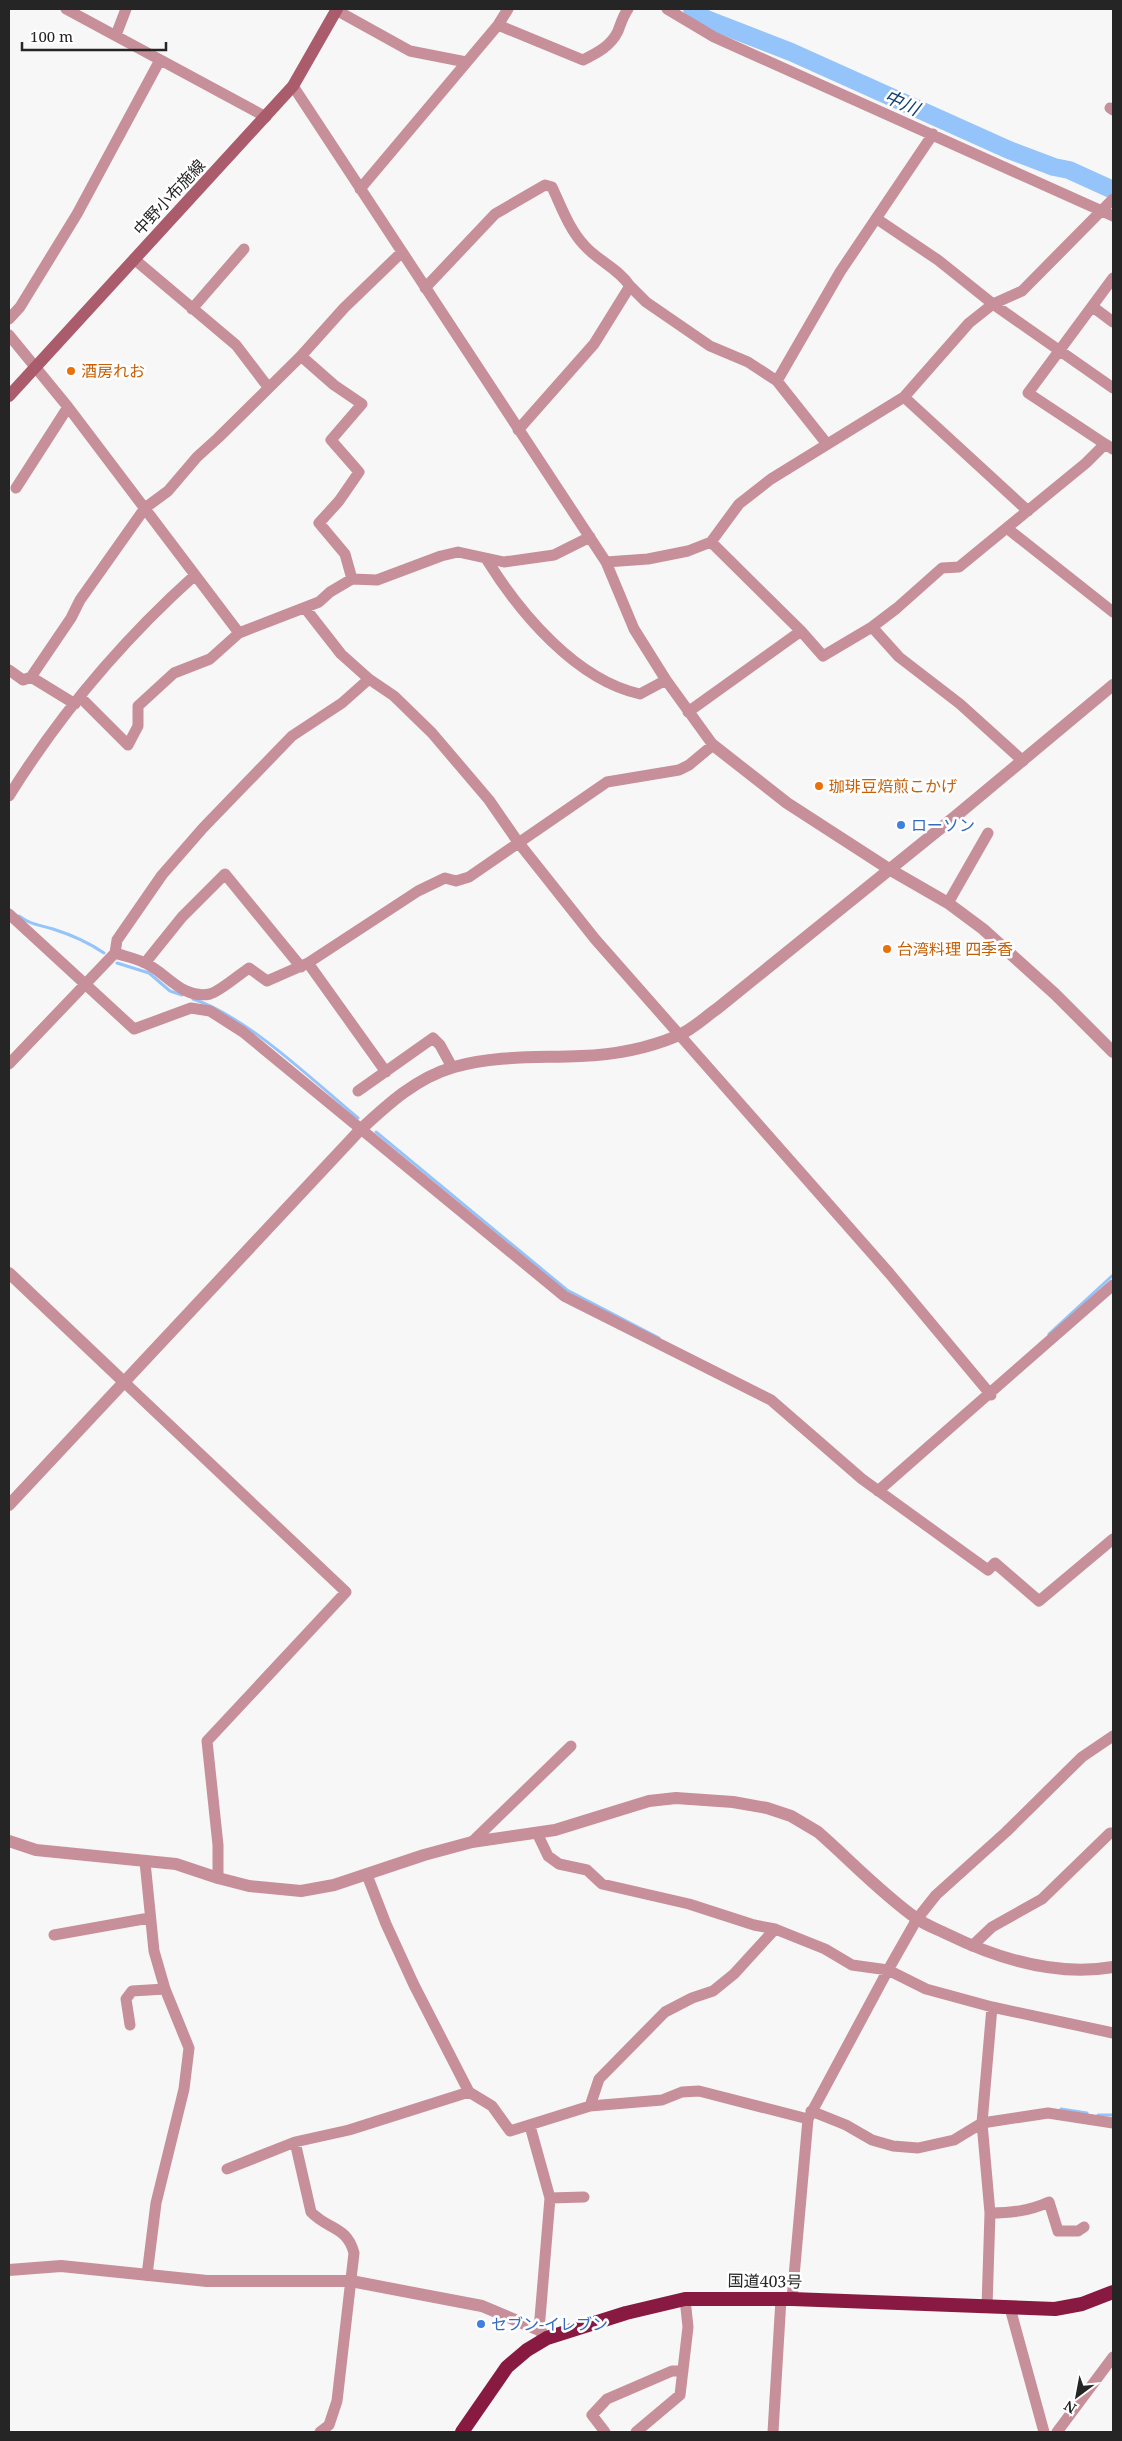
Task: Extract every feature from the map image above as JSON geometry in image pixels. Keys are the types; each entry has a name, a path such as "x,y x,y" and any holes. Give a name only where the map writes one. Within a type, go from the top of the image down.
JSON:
{"highway":[{"name":"国道403号","path":"462,2432 507,2367 543,2334 684,2299 787,2299 1055,2309 1082,2304 1113,2292"}],"main road":[{"name":"中野小布施線","path":"9,396 293,86 337,9"}],"street":[{"path":"66,9 266,117"},
{"path":"116,35 126,9"},
{"path":"337,9 410,50 466,62"},
{"path":"360,189 498,25 508,9"},
{"path":"498,25 583,60 602,50 617,32 621,19 628,9"},
{"path":"667,9 714,36 1113,216"},
{"path":"9,319 20,307 77,214 160,60"},
{"path":"293,86 606,562 634,630 666,680 713,746 787,803 889,869 948,903 984,929 1016,956 1113,1052"},
{"path":"777,381 840,272 933,134"},
{"path":"425,288 495,214 545,185 552,187 570,225 584,245 622,274 630,286 646,302 710,346 748,362 777,381 827,444"},
{"path":"606,562 648,559 688,552 711,542 739,504 771,479 904,397 970,323 993,304 1022,291 1113,199"},
{"path":"877,219 938,260 993,304 1113,388"},
{"path":"192,308 244,249"},
{"path":"9,670 23,680 32,677 71,618 80,600 145,508 168,491 197,457 301,356 344,308 402,253"},
{"path":"134,259 236,345 268,387"},
{"path":"711,542 801,631 823,656 872,627 897,608 942,568 959,567 1109,446 1028,393 1113,278"},
{"path":"518,430 594,344 630,286"},
{"path":"1092,307 1113,322"},
{"path":"9,335 68,407 239,633"},
{"path":"301,356 334,385 362,404 331,440 359,472 339,501 319,522 345,554 352,579"},
{"path":"904,397 1028,511"},
{"path":"16,488 68,407"},
{"path":"1008,529 1113,612"},
{"path":"32,677 77,701 128,745 138,726 138,706 174,673 210,659 239,633 319,602 330,592 352,579 377,580 441,556 458,552 487,560 504,562 554,555 590,538"},
{"path":"487,560 507,592 568,656 585,669 628,691 640,694 666,680"},
{"path":"9,796 77,701 125,643 158,608 194,576"},
{"path":"305,608 341,654 369,679 394,696 432,733 489,800 518,842 595,939 890,1274 991,1395"},
{"path":"872,627 899,657 960,704 1023,761"},
{"path":"688,712 801,631"},
{"path":"9,1064 115,953 117,940 162,874 203,828 292,736 342,703 369,679"},
{"path":"9,1505 360,1130 391,1102 413,1086 452,1068 495,1058 583,1056 643,1048 679,1036 718,1008 1023,761 1113,684"},
{"path":"115,953 145,963 160,972 176,987 210,994 249,968 266,981 304,965 418,891 445,878 456,881 469,877 607,782 679,770 689,765 713,746"},
{"path":"948,903 988,833"},
{"path":"145,963 182,917 225,874 304,965 386,1072"},
{"path":"9,914 134,1030 192,1008 210,1011 243,1032 564,1296 771,1400 878,1491 918,1517 950,1544 988,1570 995,1563 1039,1601 1113,1539"},
{"path":"358,1090 433,1038 440,1045 452,1068"},
{"path":"9,1273 346,1592 207,1741 218,1845 218,1878"},
{"path":"878,1491 991,1395 1113,1285"},
{"path":"773,2432 787,2299 810,2115 917,1919 936,1895 1006,1832 1082,1757 1113,1736"},
{"path":"472,1842 571,1746"},
{"path":"9,1841 36,1850 176,1864 250,1886 301,1891 334,1885 472,1842 537,1833 609,1815 649,1801 676,1798 733,1802 767,1808 791,1816 818,1832 917,1919 972,1946 999,1957 1033,1965 1071,1970 1113,1967"},
{"path":"537,1833 548,1856 559,1864 588,1870 602,1884 689,1904 754,1925 775,1929 825,1949 852,1965 888,1970 926,1989 992,2007 1113,2033"},
{"path":"972,1946 992,1927 1042,1899 1110,1833 1113,1833"},
{"path":"145,1862 149,1918 154,1950 165,1989 189,2048 184,2089 156,2203 147,2275"},
{"path":"367,1875 386,1924 410,1977 469,2092 492,2106 510,2131 590,2106 662,2100 682,2092 699,2091 810,2115 846,2125 872,2140 893,2146 918,2148 954,2140 982,2124 1048,2113 1113,2123"},
{"path":"54,1936 149,1918"},
{"path":"590,2106 599,2079 665,2012 692,1998 714,1991 734,1974 775,1929"},
{"path":"130,2025 126,1999 132,1991 165,1989"},
{"path":"987,2307 990,2213 982,2124 992,2007"},
{"path":"228,2169 295,2142 349,2130 469,2092"},
{"path":"9,2270 61,2266 207,2281 351,2281 482,2306 543,2334 550,2198 530,2126"},
{"path":"295,2142 311,2212 317,2219 347,2235 354,2253 337,2401 329,2425 320,2432"},
{"path":"550,2198 584,2197"},
{"path":"990,2213 1012,2213 1049,2202 1058,2231 1078,2231 1084,2227"},
{"path":"636,2432 680,2395 688,2327 684,2299"},
{"path":"1010,2308 1044,2432"},
{"path":"1057,2432 1109,2372 1113,2357"},
{"path":"605,2432 592,2415 608,2399 672,2371 682,2371"}],"waterway":[{"name":"中川","path":"692,9 706,19 791,52 1009,150 1054,167 1069,170 1113,190"},
{"path":"19,916 32,923 73,936 104,953"},
{"path":"117,963 149,973 170,991 182,995"},
{"path":"193,999 236,1020 257,1035 300,1068 358,1118"},
{"path":"376,1132 567,1290 659,1338"},
{"path":"1049,1334 1113,1275"},
{"path":"1061,2109 1087,2113"},
{"path":"1098,2115 1113,2115"}],"place":[{"name":"酒房れお","path":"71,371"},
{"name":"珈琲豆焙煎こかげ","path":"819,786"},
{"name":"ローソン","path":"901,825"},
{"name":"台湾料理 四季香","path":"887,949"},
{"name":"セブン-イレブン","path":"481,2324"}]}
